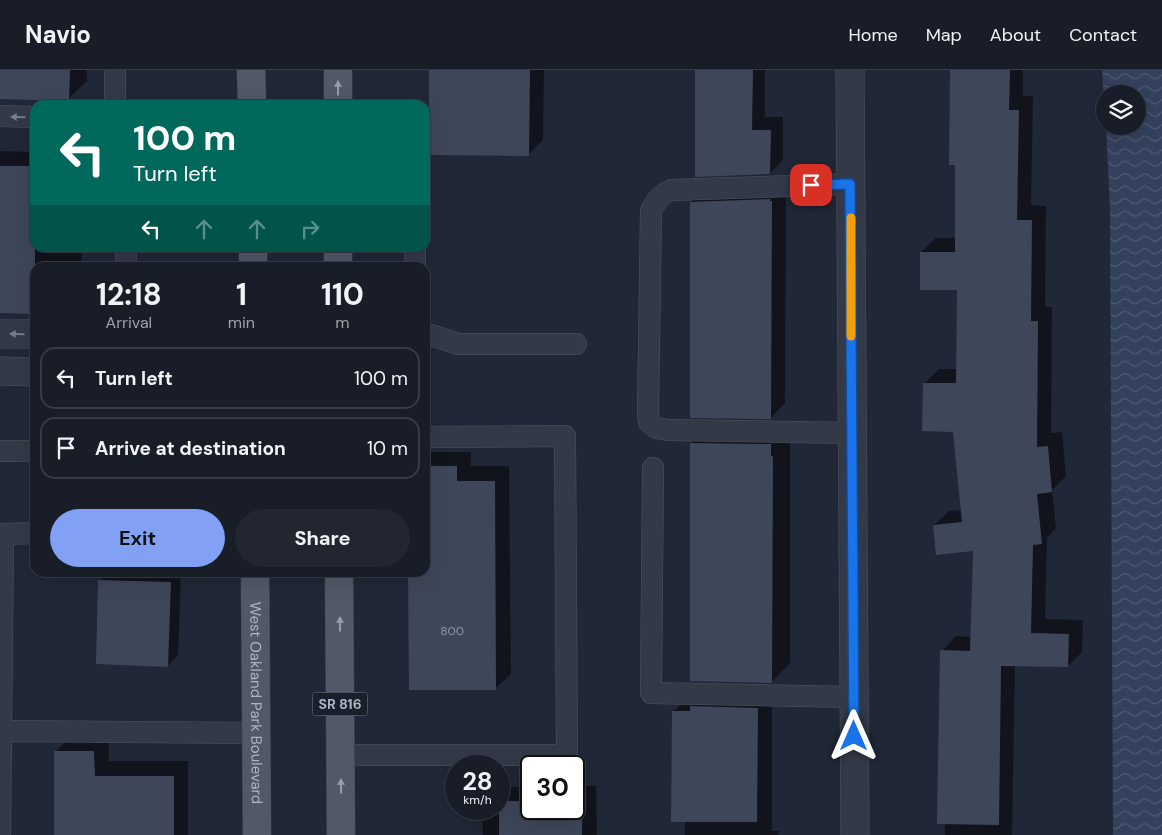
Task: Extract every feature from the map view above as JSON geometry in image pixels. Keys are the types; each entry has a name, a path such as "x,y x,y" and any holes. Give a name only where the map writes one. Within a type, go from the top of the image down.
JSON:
{"main road":[{"path":"251,70 252,100"},
{"path":"338,70 338,100"},
{"name":"West Oakland Park Boulevard","path":"255,577 257,835"},
{"name":"SR 816","path":"339,577 342,835"}],"street":[{"path":"850,70 855,835"},
{"path":"0,334 30,334"},
{"path":"0,371 30,372"}],"lane":[{"path":"115,70 115,100"},
{"path":"0,116 30,117"},
{"path":"850,184 671,190 661,195 651,211 648,413 649,422 656,428 668,430 852,433"},
{"path":"430,335 458,344 576,344"},
{"path":"341,755 567,755 564,436 430,437"},
{"path":"0,450 30,451"},
{"path":"653,468 651,693 854,697"},
{"path":"0,835 3,534 30,533"},
{"path":"1,731 256,733"}],"water":[{"path":"1102,70 1162,70 1162,835 1113,835 1110,207 1106,135 1146,135 1146,85 1103,85"}],"building":[{"path":"0,70 70,70 69,100 0,99"},
{"path":"429,70 530,70 529,156 430,155"},
{"path":"695,70 753,70 752,130 771,130 770,174 695,177"},
{"path":"950,70 1010,70 1009,110 1019,110 1017,220 1032,220 1031,321 1038,321 1037,447 1048,446 1052,492 1037,494 1042,544 1033,545 1031,633 1069,634 1068,667 1001,666 999,825 937,824 940,650 970,651 973,551 936,555 933,525 962,522 953,432 922,431 923,383 956,383 957,290 920,290 920,252 955,252 955,165 949,165"},
{"path":"0,166 30,166 30,252 35,252 35,262 30,262 30,314 0,313"},
{"path":"770,199 772,201 771,419 690,418 690,202"},
{"path":"690,443 771,444 771,456 773,456 772,683 690,681"},
{"path":"430,466 457,466 457,481 495,481 496,690 409,690 408,577 430,577"},
{"path":"98,580 171,582 168,667 96,664"},
{"path":"690,706 758,708 757,822 671,822 672,711 690,711"},
{"path":"54,751 94,751 95,776 174,776 174,835 54,835"},
{"path":"510,801 520,801 520,820 582,820 582,835 499,835 499,820 510,820"}],"slow traffic":[{"path":"851,218 851,336"}],"route":[{"path":"811,185 850,184 854,736"}]}
